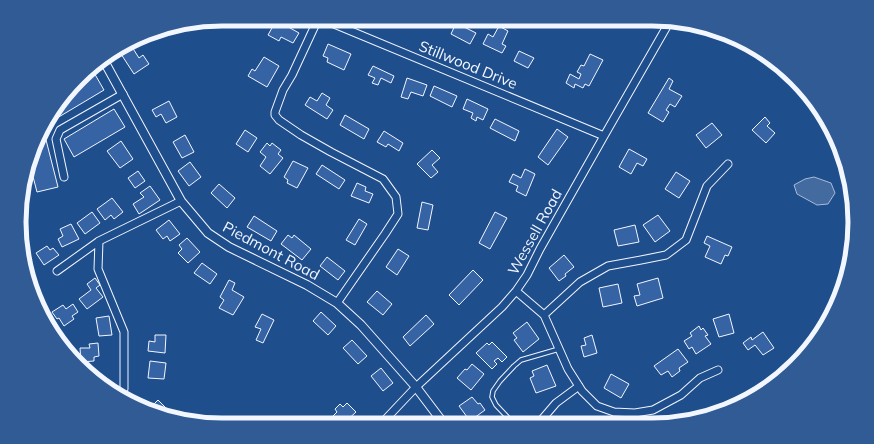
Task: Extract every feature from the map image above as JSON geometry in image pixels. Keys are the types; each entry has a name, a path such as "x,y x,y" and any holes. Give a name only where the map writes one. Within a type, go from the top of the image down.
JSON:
{"street":[{"path":"315,26 284,90 275,115 279,120 301,135 383,179 396,197 398,214 337,303"},
{"name":"Stillwood Drive","path":"339,26 604,136"},
{"name":"Wessell Road","path":"387,418 416,387 502,307 516,291 667,26"},
{"name":"Piedmont Road","path":"106,64 181,201 208,233 229,247 307,285 337,303 362,325 416,387 439,418"},
{"path":"64,177 56,139 60,130 123,94"},
{"path":"544,315 580,282 608,266 666,254 686,240 707,186 728,164"},
{"path":"57,271 99,241 181,201"},
{"path":"99,241 98,268 124,332 124,389"},
{"path":"516,291 544,315 568,369 582,391 597,406 614,412 635,413 653,410 681,394 700,378 718,370"},
{"path":"543,418 556,403 579,386"}],"lane":[{"path":"508,418 496,405 492,397 493,390 521,360 559,349"}],"water":[{"path":"814,177 831,183 835,193 828,204 817,205 797,194 794,185 805,179"}],"building":[{"path":"273,26 287,26 299,33 293,43 281,37 279,41 268,35"},
{"path":"455,26 462,26 476,33 470,44 451,34"},
{"path":"499,26 508,31 502,44 506,46 502,53 483,44 488,34 493,37"},
{"path":"328,44 351,54 344,70 327,62 328,58 323,56"},
{"path":"132,47 139,58 143,55 149,64 134,74 121,54"},
{"path":"519,51 534,58 528,68 514,61"},
{"path":"590,54 603,60 589,86 585,84 583,88 575,84 574,88 566,83 570,74 579,79 581,74 577,72 581,65 584,66"},
{"path":"264,57 279,66 267,87 248,76 252,69 255,71"},
{"path":"373,66 394,76 391,83 381,78 378,85 372,83 375,78 368,75"},
{"path":"95,74 104,90 55,119 83,83"},
{"path":"407,78 427,85 423,96 411,92 408,99 401,97"},
{"path":"669,78 673,81 669,89 682,96 675,107 670,104 666,110 669,112 663,122 648,113"},
{"path":"434,86 457,96 452,107 430,96"},
{"path":"322,93 330,98 326,105 333,110 327,119 305,105 310,97 317,101"},
{"path":"467,99 488,109 483,120 477,117 476,121 471,118 473,113 463,109"},
{"path":"169,101 177,117 166,123 161,114 156,117 152,110"},
{"path":"114,109 125,127 74,157 64,139"},
{"path":"345,115 369,129 364,139 340,125"},
{"path":"765,117 770,123 767,126 775,133 766,143 752,130"},
{"path":"495,119 519,131 515,141 490,128"},
{"path":"712,123 722,135 706,148 696,135"},
{"path":"557,129 568,137 548,165 538,157"},
{"path":"245,130 257,138 248,152 236,144"},
{"path":"384,131 403,143 399,151 388,144 386,147 377,142"},
{"path":"185,135 194,152 182,158 173,142"},
{"path":"45,137 58,187 37,192 32,174 36,159"},
{"path":"121,141 133,159 120,168 107,151"},
{"path":"267,143 270,146 272,143 281,150 278,154 283,158 270,174 260,166 266,157 260,152"},
{"path":"629,149 647,159 643,166 637,163 631,174 619,167"},
{"path":"432,150 440,158 432,165 438,172 431,178 417,164"},
{"path":"293,161 308,168 297,188 287,183 288,180 284,177"},
{"path":"190,162 201,177 189,186 178,171"},
{"path":"322,165 345,180 339,189 316,174"},
{"path":"525,169 535,174 526,196 516,191 518,186 509,182 513,174 521,178"},
{"path":"138,171 145,181 135,188 128,178"},
{"path":"676,172 690,181 679,198 665,189"},
{"path":"357,183 366,187 365,191 373,194 369,203 351,196"},
{"path":"219,184 235,198 227,208 211,193"},
{"path":"150,186 160,200 139,214 133,204 144,197 140,193"},
{"path":"112,198 123,212 114,219 111,215 105,220 97,209"},
{"path":"422,202 433,205 428,230 417,228"},
{"path":"92,212 100,223 85,234 77,223"},
{"path":"495,212 507,218 490,249 479,243"},
{"path":"658,215 670,231 655,242 643,225"},
{"path":"254,216 277,231 271,241 247,227"},
{"path":"359,219 367,224 355,245 346,240"},
{"path":"169,220 180,234 170,241 167,236 163,239 156,230"},
{"path":"71,224 79,239 62,247 58,239 63,236 60,229"},
{"path":"635,225 639,242 618,246 614,230"},
{"path":"288,235 292,238 294,235 311,249 302,260 281,244"},
{"path":"707,236 732,247 728,256 725,255 721,264 705,257 710,246 704,243"},
{"path":"187,238 200,252 188,263 178,253 182,249 179,245"},
{"path":"47,246 50,250 53,248 59,255 44,265 36,253"},
{"path":"398,249 409,256 397,275 386,267"},
{"path":"564,255 574,267 559,281 549,268"},
{"path":"327,257 345,271 338,280 320,266"},
{"path":"202,263 217,274 210,284 194,273"},
{"path":"473,270 483,280 459,305 449,295"},
{"path":"95,278 100,285 96,288 103,297 87,309 79,299 91,290 87,284"},
{"path":"658,278 663,298 637,306 634,296 640,295 637,284"},
{"path":"229,280 235,283 232,290 244,297 233,315 219,308 224,300 220,297"},
{"path":"618,284 622,303 603,307 599,288"},
{"path":"377,291 392,304 383,315 367,302"},
{"path":"73,304 78,312 72,316 74,319 64,326 59,318 57,319 52,312 63,305 66,309"},
{"path":"321,312 336,326 328,335 313,321"},
{"path":"262,314 274,320 263,343 256,340 261,329 255,327"},
{"path":"729,314 734,333 719,337 713,319"},
{"path":"426,315 434,324 410,346 403,337"},
{"path":"109,316 112,335 99,336 96,318"},
{"path":"527,322 539,339 523,352 514,340 517,338 513,333"},
{"path":"699,326 701,330 703,328 708,335 705,336 711,344 696,354 692,347 689,349 684,341 692,336 690,333"},
{"path":"763,332 774,348 763,355 755,345 748,350 743,343 751,337 752,340"},
{"path":"155,335 166,335 165,353 148,351 149,341 155,342"},
{"path":"592,335 597,353 584,357 581,346 586,345 584,338"},
{"path":"352,340 367,356 358,364 343,348"},
{"path":"492,342 507,357 502,362 498,358 494,361 497,364 492,369 476,353 487,343 489,345"},
{"path":"98,343 99,356 94,357 94,361 84,362 81,358 80,348 90,348 89,344"},
{"path":"678,349 688,362 679,368 680,371 672,377 668,371 661,375 654,366"},
{"path":"150,361 166,363 164,379 148,378"},
{"path":"472,364 484,374 471,390 457,378"},
{"path":"547,365 556,386 536,393 530,378 534,376 532,371"},
{"path":"381,368 393,383 383,391 371,376"},
{"path":"611,374 629,384 621,398 604,388"},
{"path":"472,397 478,404 480,403 485,410 474,418 468,418 459,406"},
{"path":"158,400 167,409 159,408 153,405"},
{"path":"347,403 356,412 350,418 331,418 337,412 335,409 340,404 343,407"}]}
